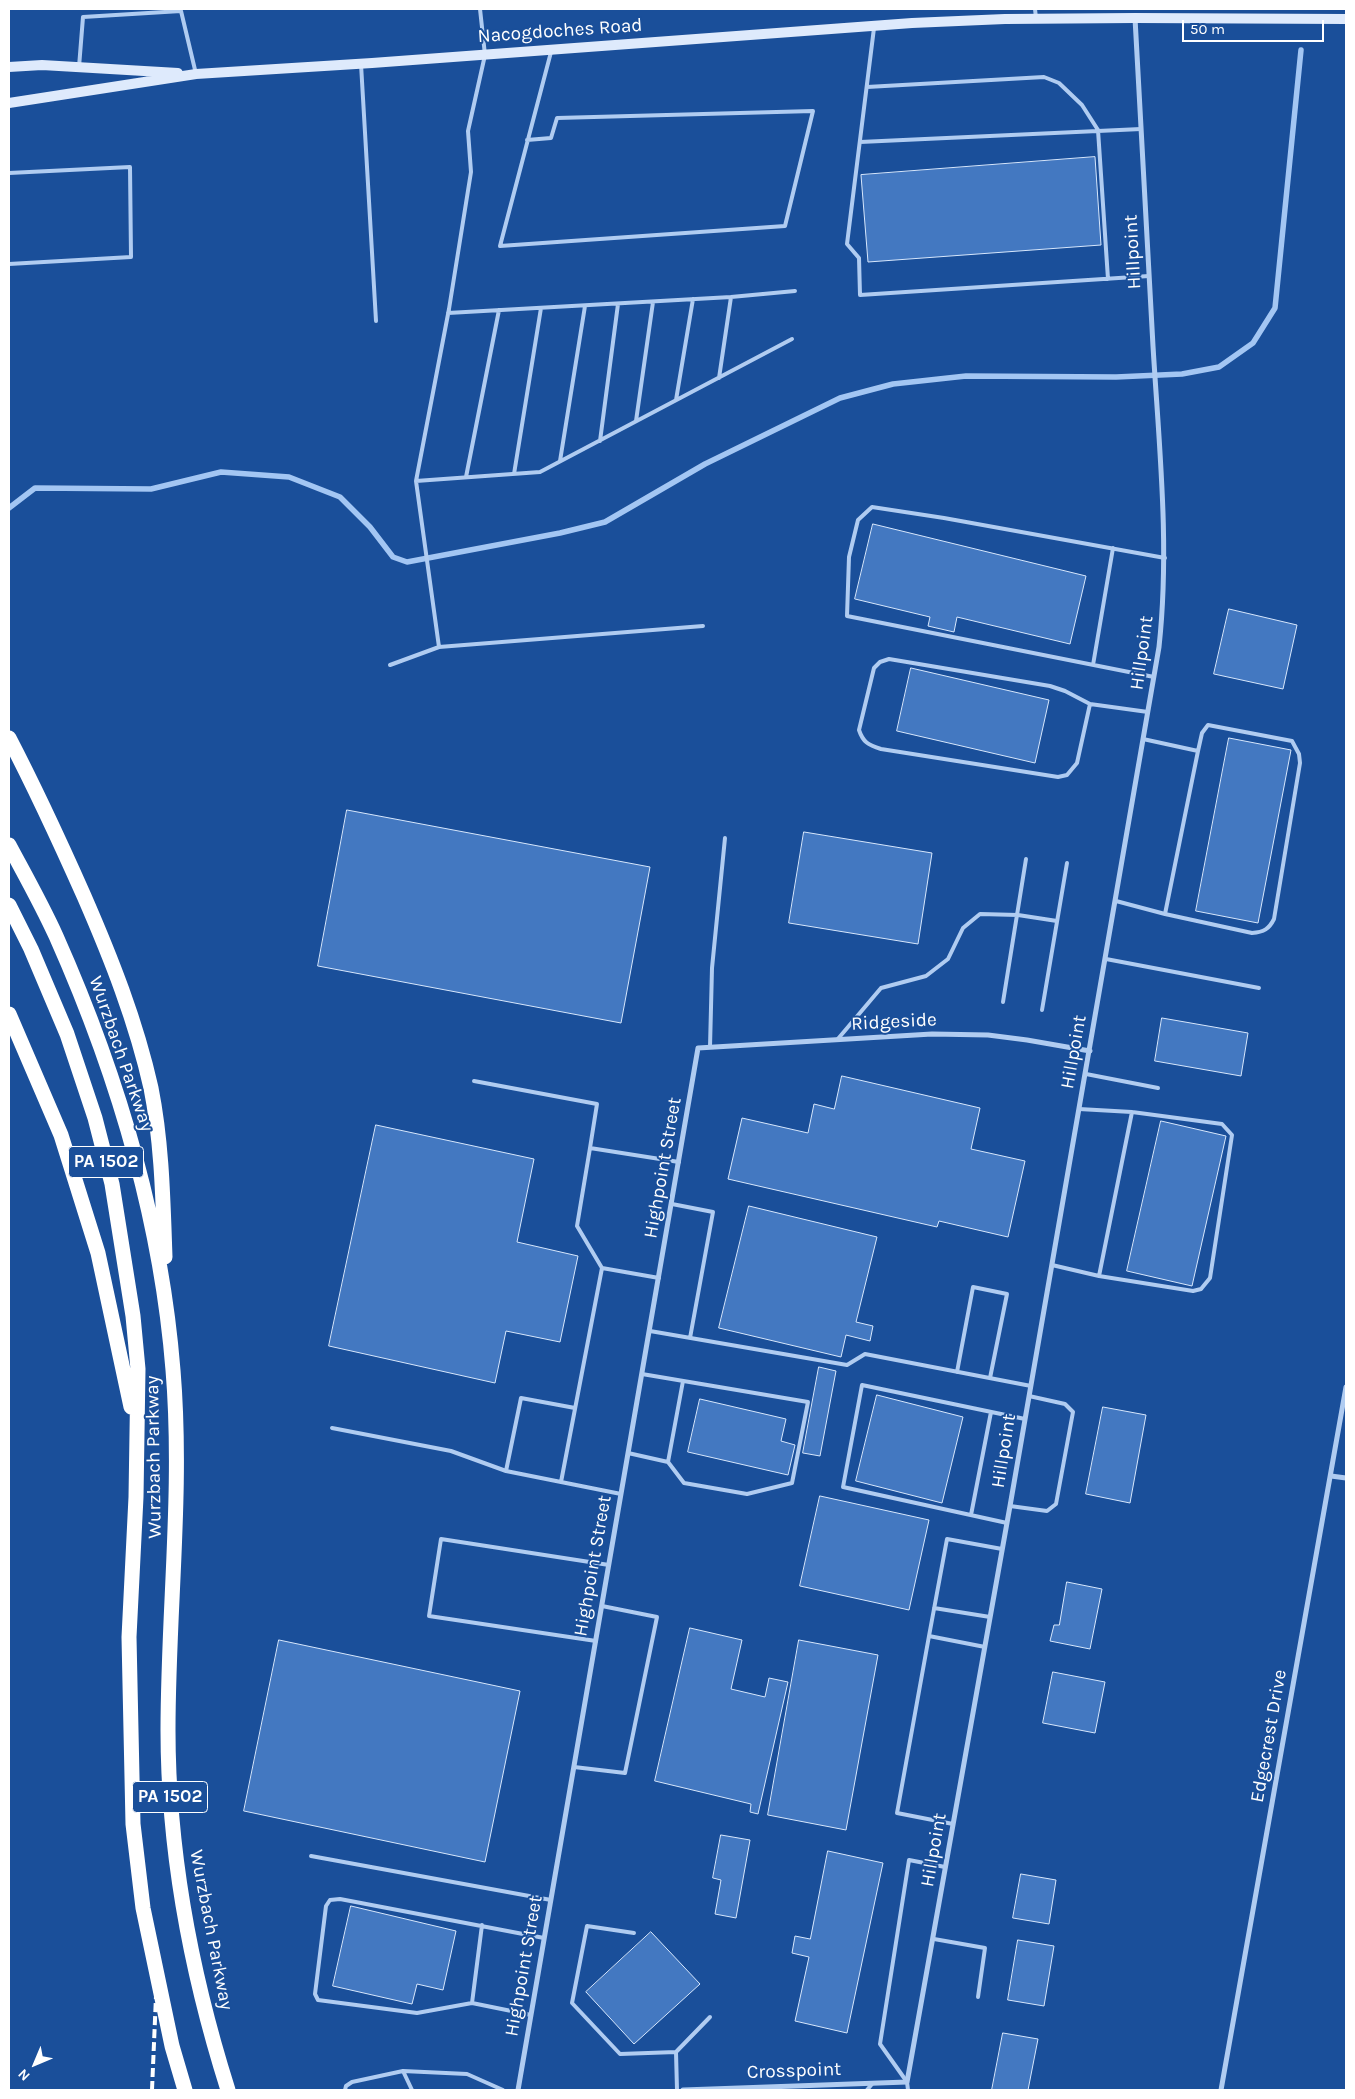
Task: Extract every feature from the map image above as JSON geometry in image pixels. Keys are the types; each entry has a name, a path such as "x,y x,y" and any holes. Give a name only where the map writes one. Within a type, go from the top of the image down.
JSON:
{"highway":[{"path":"9,738 44,806 115,968 141,1046 151,1090 163,1182 166,1309"},
{"name":"Wurzbach Parkway","path":"9,845 55,934 93,1024 141,1180 166,1309 174,1378 178,1497 168,1730 170,1803 180,1893 196,1977 228,2090"},
{"name":"Wurzbach Parkway","path":"9,905 31,949 67,1034 95,1118 112,1184 133,1316 138,1369 136,1497 129,1636 133,1824 143,1908 172,2046 185,2090"},
{"path":"9,1014 60,1135 98,1253 137,1436"}],"main road":[{"name":"Nacogdoches Road","path":"9,104 196,74 361,64 1035,14 1135,13 1346,20"},
{"name":"Nacogdoches Road","path":"9,67 42,65 196,74"}],"street":[{"name":"Hillpoint","path":"907,2082 934,1939 1086,1074 1144,739 1163,612 1164,558 1161,447 1153,347 1135,13"},
{"name":"Ridgeside","path":"698,1048 932,1034 988,1035 1090,1051"},
{"name":"Highpoint Street","path":"518,2090 698,1048"},
{"name":"Edgecrest Drive","path":"1221,2090 1346,1387"},
{"path":"1331,1476 1346,1478"},
{"name":"Crosspoint","path":"683,2090 907,2082"}],"lane":[{"path":"439,647 416,480 448,313 471,172 468,131 485,55 480,9"},
{"path":"79,67 83,17 181,11 196,74"},
{"path":"875,25 847,244 859,258 860,295 1149,276"},
{"path":"527,140 551,138 557,118 813,111 785,226 500,246 527,140 552,50"},
{"path":"361,64 376,321"},
{"path":"867,87 1044,76 1059,83 1082,105 1098,130 1108,279"},
{"path":"860,142 1141,129"},
{"path":"9,173 130,167 131,257 9,264"},
{"path":"448,313 653,302 796,291"},
{"path":"719,378 731,297"},
{"path":"676,400 693,299"},
{"path":"636,421 653,302"},
{"path":"600,440 618,304"},
{"path":"560,461 585,306"},
{"path":"514,474 541,308"},
{"path":"466,477 499,310"},
{"path":"416,480 540,472 792,339"},
{"path":"1154,677 847,616 849,557 858,520 872,507 1164,558"},
{"path":"1093,665 1113,548"},
{"path":"390,665 439,647 703,626"},
{"path":"1090,704 1077,763 1067,775 1058,777 881,749 869,745 862,739 859,730 874,668 880,662 889,659 1050,686 1065,691 1090,704 1148,712"},
{"path":"1116,901 1165,914 1252,933 1261,932 1270,927 1274,919 1300,763 1296,746 1292,742 1208,725 1202,733 1165,914"},
{"path":"1144,739 1198,751"},
{"path":"710,1047 712,968 725,838"},
{"path":"1003,1002 1026,859"},
{"path":"1042,1010 1067,863"},
{"path":"837,1040 881,988 926,976 948,959 963,928 980,914 1018,915 1056,921"},
{"path":"1106,959 1259,988"},
{"path":"1086,1074 1158,1088"},
{"path":"474,1080 597,1104 577,1226 602,1268 561,1482"},
{"path":"1052,1265 1099,1276 1193,1291 1201,1290 1210,1278 1232,1135 1222,1124 1132,1112 1079,1109"},
{"path":"1099,1276 1132,1112"},
{"path":"590,1148 679,1162"},
{"path":"672,1204 713,1212 690,1338"},
{"path":"602,1268 659,1278"},
{"path":"957,1372 974,1287 1006,1294 990,1378"},
{"path":"650,1331 847,1365 866,1354 1031,1386"},
{"path":"628,1453 668,1462 684,1483 738,1493 747,1494 792,1483 808,1402 642,1374"},
{"path":"668,1462 683,1381"},
{"path":"1007,1523 843,1487 862,1385 1025,1419"},
{"path":"1010,1506 1047,1511 1056,1504 1073,1412 1065,1404 1029,1396"},
{"path":"506,1471 521,1398 575,1408"},
{"path":"971,1515 991,1412"},
{"path":"332,1428 451,1451 506,1471 621,1494"},
{"path":"596,1641 429,1616 441,1539 608,1565"},
{"path":"953,1824 897,1813 947,1539 1002,1549"},
{"path":"574,1767 626,1773 657,1617 602,1606"},
{"path":"934,1608 990,1617"},
{"path":"929,1636 985,1647"},
{"path":"311,1856 551,1900"},
{"path":"908,2090 907,2082 880,2044 909,1860 946,1866"},
{"path":"531,2016 472,2003 417,2013 318,2000 314,1994 326,1906 330,1900 340,1899 544,1938"},
{"path":"472,2003 482,1925"},
{"path":"634,1932 588,1926 572,2003 620,2054 676,2052 710,2017"},
{"path":"934,1939 985,1948 978,1997"},
{"path":"676,2052 677,2090"},
{"path":"403,2071 412,2090"},
{"path":"345,2090 352,2082 403,2071 467,2074 503,2090"},
{"path":"867,2090 872,2084"}],"building":[{"path":"1095,157 1101,245 868,262 861,175"},
{"path":"873,524 1086,576 1070,644 957,617 954,632 928,626 930,617 855,599"},
{"path":"1229,609 1297,625 1283,689 1214,674"},
{"path":"911,668 1049,700 1035,763 897,731"},
{"path":"1229,738 1291,750 1258,923 1196,911"},
{"path":"347,810 650,867 621,1023 318,966"},
{"path":"804,832 932,853 918,944 789,923"},
{"path":"1162,1018 1248,1033 1241,1076 1155,1061"},
{"path":"842,1076 980,1108 971,1149 1025,1161 1008,1237 939,1221 937,1227 728,1179 742,1118 808,1133 814,1104 834,1109"},
{"path":"1161,1121 1226,1136 1192,1286 1127,1271"},
{"path":"376,1125 534,1159 517,1242 578,1256 560,1342 506,1331 495,1383 329,1346"},
{"path":"749,1206 877,1237 856,1322 873,1326 870,1341 846,1335 841,1357 719,1328"},
{"path":"819,1367 836,1371 820,1456 803,1453"},
{"path":"877,1395 963,1417 942,1503 856,1481"},
{"path":"700,1399 786,1419 781,1441 795,1445 788,1475 688,1452"},
{"path":"1103,1407 1146,1415 1130,1503 1086,1494"},
{"path":"820,1496 929,1520 909,1610 800,1586"},
{"path":"1067,1582 1102,1589 1090,1649 1050,1641 1054,1625 1059,1625"},
{"path":"690,1628 742,1640 731,1689 765,1697 769,1678 788,1682 758,1814 750,1812 751,1804 655,1781"},
{"path":"279,1640 520,1691 485,1862 244,1811"},
{"path":"799,1640 878,1655 846,1830 768,1815"},
{"path":"1053,1672 1105,1682 1095,1733 1043,1723"},
{"path":"721,1835 750,1840 736,1918 715,1914 721,1880 713,1878"},
{"path":"828,1851 883,1863 847,2033 795,2021 809,1957 792,1953 795,1936 810,1939"},
{"path":"1021,1874 1056,1880 1049,1924 1013,1918"},
{"path":"351,1906 456,1931 443,1990 417,1984 412,2004 333,1986"},
{"path":"651,1932 700,1984 634,2044 586,1992"},
{"path":"1018,1940 1054,1946 1044,2006 1008,2000"},
{"path":"1003,2033 1038,2039 1028,2090 992,2090"}],"waterway":[{"path":"9,508 35,488 151,489 221,472 289,477 340,497 370,527 393,557 407,562 560,533 605,522 705,464 840,398 893,384 966,376 1116,377 1182,374 1219,367 1253,343 1275,308 1301,50"}],"railway":[{"path":"152,2090 156,1996"}]}
